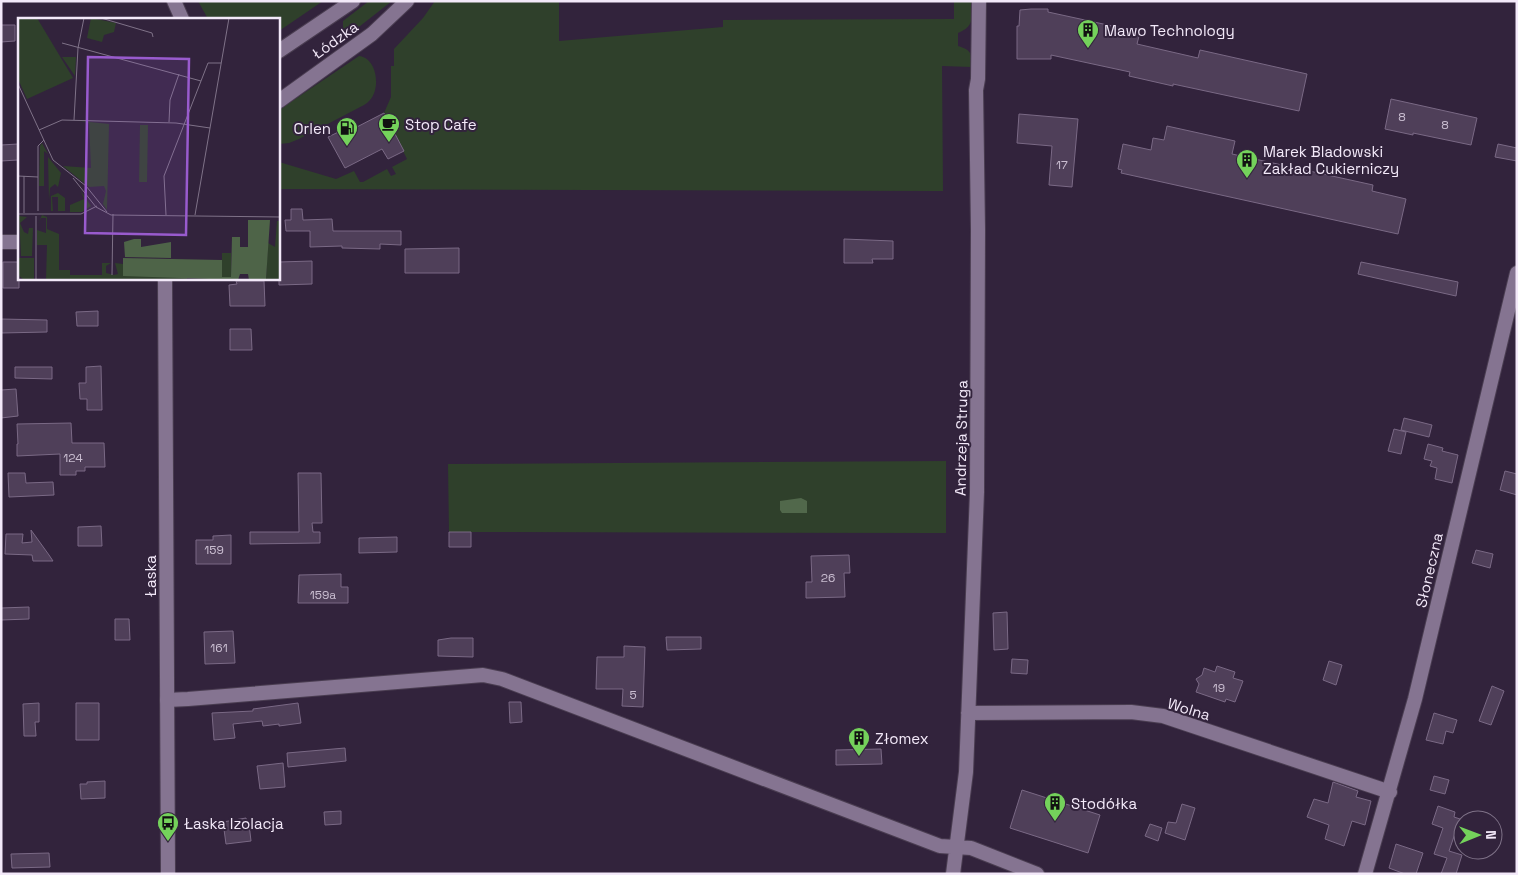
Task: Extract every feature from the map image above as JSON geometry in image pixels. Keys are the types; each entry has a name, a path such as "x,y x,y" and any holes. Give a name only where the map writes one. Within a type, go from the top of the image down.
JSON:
{"street":[{"name":"Łódzka","path":"280,50 353,1"},
{"name":"Łódzka","path":"280,100 372,34 407,1"},
{"name":"Andrzeja Struga","path":"953,874 966,772 977,492 978,230 976,90 978,78 979,1"},
{"path":"1,242 18,242"},
{"name":"Słoneczna","path":"1365,874 1416,699 1517,272"},
{"name":"Łaska","path":"165,280 168,874"},
{"path":"167,700 484,675 502,679 940,846 971,848 1037,874"},
{"name":"Wolna","path":"968,713 1131,712 1162,716 1390,792"}],"shaded area":[{"path":"198,1 323,1 280,30 280,18 207,18"},
{"path":"369,1 392,1 355,30 349,31 343,28 343,21"},
{"path":"435,1 559,1 559,41 723,27 723,20 954,19 954,1 972,1 970,24 958,33 958,46 970,53 972,67 942,66 943,191 280,189 280,162 336,179 354,171 360,182 387,169 391,176 396,174 392,167 407,159 384,113 391,97 391,66 394,66 394,49 423,18"},
{"path":"359,56 370,62 373,68 376,81 370,100 364,105 289,143 280,144 280,109"},
{"path":"946,461 946,533 449,532 448,464"},
{"path":"801,498 807,501 807,513 782,513 780,501"}],"building":[{"name":"Mawo Technology","path":"1048,9 1048,12 1140,32 1137,44 1198,58 1200,50 1307,74 1299,111 1173,84 1173,86 1129,76 1130,72 1051,55 1051,59 1017,59 1017,26 1019,26 1020,10"},
{"path":"1,25 15,25 15,41 1,42"},
{"path":"1391,99 1477,118 1471,145 1385,129"},
{"path":"384,113 404,151 388,159 382,149 345,168 328,137 349,127 351,130"},
{"path":"1019,114 1078,119 1072,187 1049,185 1052,146 1017,143"},
{"name":"Marek Bladowski Zakład Cukierniczy","path":"1167,126 1235,141 1232,154 1373,185 1372,191 1406,199 1398,234 1121,173 1122,170 1118,169 1123,144 1151,150 1153,138 1164,140"},
{"path":"18,144 18,160 1,161 1,145"},
{"path":"1498,144 1517,148 1517,161 1495,157"},
{"path":"291,209 302,209 303,220 332,219 333,231 401,231 401,245 380,244 380,249 342,248 342,246 310,247 310,231 286,231 285,220 291,220"},
{"path":"844,239 893,241 893,259 872,259 873,263 844,263"},
{"path":"459,248 459,273 405,273 405,249"},
{"path":"312,261 312,284 279,285 280,262"},
{"path":"3,262 18,262 19,288 3,288"},
{"path":"1361,262 1458,282 1456,296 1358,274"},
{"path":"236,281 264,281 265,306 230,306 229,285 237,284"},
{"path":"98,311 98,326 77,326 76,312"},
{"path":"1,319 47,320 47,332 1,333"},
{"path":"230,329 251,329 252,350 230,350"},
{"path":"101,366 102,410 87,410 87,399 80,399 79,383 86,383 86,367"},
{"path":"15,367 52,367 52,379 15,378"},
{"path":"16,389 18,416 1,418 1,390"},
{"path":"1404,418 1432,425 1429,437 1401,430"},
{"path":"71,423 72,443 104,443 105,467 85,467 85,471 76,471 76,475 60,475 60,454 17,456 17,424"},
{"path":"1394,429 1406,432 1401,454 1388,451"},
{"path":"1428,444 1443,448 1442,451 1458,455 1452,483 1435,479 1437,468 1430,466 1432,461 1424,459"},
{"path":"1505,471 1517,474 1517,495 1500,490"},
{"path":"8,473 25,473 26,483 53,482 54,495 9,497"},
{"path":"298,473 321,473 322,523 312,523 313,532 320,532 320,543 250,544 250,532 299,532"},
{"path":"101,526 102,546 78,546 78,527"},
{"path":"31,530 53,561 33,561 32,555 5,554 6,534 23,534 22,543 32,542"},
{"path":"449,532 471,532 471,547 449,547"},
{"path":"231,535 231,564 196,564 196,540 213,540 213,536"},
{"path":"397,537 397,552 359,553 359,538"},
{"path":"1476,550 1493,554 1490,568 1472,563"},
{"path":"849,555 850,573 844,573 845,597 806,598 806,582 812,582 811,556"},
{"path":"341,574 341,587 348,587 348,603 298,603 299,575"},
{"path":"29,607 29,619 1,620 1,608"},
{"path":"1007,612 1008,649 994,650 993,613"},
{"path":"115,619 129,619 130,640 115,640"},
{"path":"233,631 235,663 205,664 204,632"},
{"path":"666,637 701,637 701,649 667,650"},
{"path":"473,638 473,657 438,656 438,640"},
{"path":"624,646 645,647 643,707 622,706 623,689 596,689 597,657 624,657"},
{"path":"1012,659 1028,660 1027,674 1011,673"},
{"path":"1329,661 1342,665 1336,685 1323,680"},
{"path":"1217,666 1235,672 1233,678 1243,681 1235,702 1226,699 1225,702 1196,692 1199,684 1196,679 1202,675 1204,668 1215,672"},
{"path":"1492,686 1504,691 1491,725 1479,721"},
{"path":"509,702 521,702 522,722 510,723"},
{"path":"39,703 39,722 35,722 36,736 24,736 23,704"},
{"path":"76,703 99,703 99,740 76,740"},
{"path":"298,703 301,723 279,726 279,724 263,726 262,721 233,724 235,738 214,740 212,713 253,711 253,709"},
{"path":"1434,713 1457,720 1453,733 1446,731 1443,744 1426,740"},
{"path":"345,748 346,761 288,767 287,753"},
{"name":"Złomex","path":"881,749 882,764 836,765 836,750"},
{"path":"283,763 285,787 260,789 257,766"},
{"path":"1434,776 1449,780 1445,794 1430,790"},
{"path":"105,781 105,798 81,799 80,784"},
{"path":"1333,782 1358,791 1356,797 1371,801 1365,825 1352,821 1344,846 1325,839 1329,825 1307,817 1314,799 1328,803"},
{"name":"Stodółka","path":"1022,790 1100,815 1088,853 1010,828"},
{"path":"1182,804 1195,808 1185,840 1165,833 1168,822 1176,823"},
{"path":"1438,806 1453,811 1453,839 1449,851 1453,852 1453,860 1460,860 1456,874 1441,874 1447,858 1434,854 1443,828 1432,824"},
{"path":"341,811 341,824 325,825 324,812"},
{"path":"246,818 247,824 249,824 251,841 226,844 223,822"},
{"path":"1150,824 1162,828 1158,841 1145,836"},
{"path":"1396,844 1423,853 1416,874 1405,874 1389,868"},
{"path":"49,853 50,867 12,868 11,854"}],"place":[{"name":"Mawo Technology","path":"1088,49"},
{"name":"Stop Cafe","path":"389,143"},
{"name":"Orlen","path":"347,147"},
{"name":"Marek Bladowski Zakład Cukierniczy","path":"1247,179"},
{"name":"Złomex","path":"859,757"},
{"name":"Stodółka","path":"1055,822"},
{"name":"Łaska Izolacja","path":"168,842"}]}
